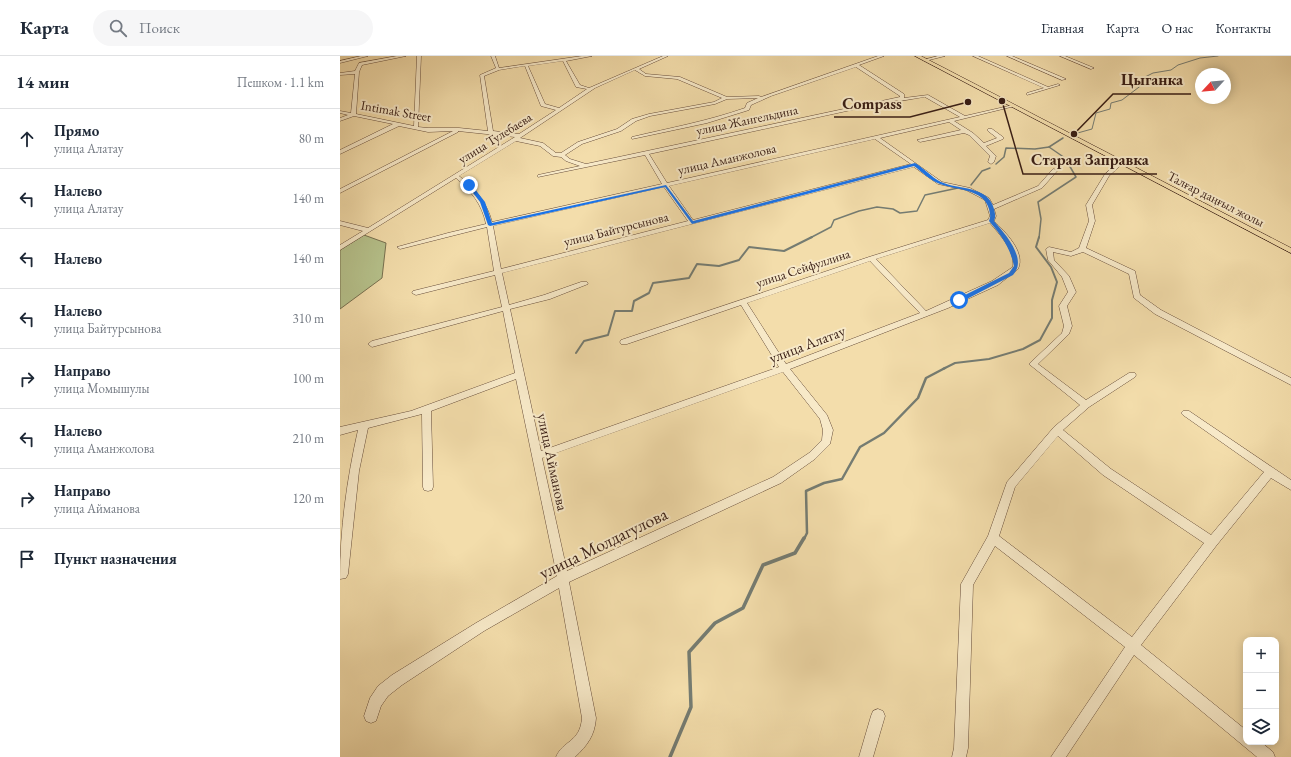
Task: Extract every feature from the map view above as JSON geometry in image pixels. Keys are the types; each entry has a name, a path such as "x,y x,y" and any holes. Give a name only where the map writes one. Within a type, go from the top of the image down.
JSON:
{"main road":[{"name":"Талғар даңғыл жолы","path":"917,56 1291,251"}],"street":[{"path":"340,62 366,56"},
{"path":"340,120 353,114 357,72 360,64 404,56"},
{"path":"416,127 419,56"},
{"path":"493,56 498,69"},
{"path":"491,132 482,75 498,69 590,56"},
{"name":"улица Тулебаева","path":"340,248 560,110 590,89 666,56"},
{"path":"634,138 710,121 734,114 747,109 749,104 769,95 882,56"},
{"path":"925,60 943,56"},
{"path":"975,56 1048,88"},
{"path":"1009,56 1064,79"},
{"path":"1062,56 1092,68"},
{"path":"564,60 578,86 590,89"},
{"path":"526,65 543,105 560,110"},
{"path":"856,65 902,95 902,98 899,100"},
{"path":"636,69 645,75 678,78 726,98 742,99 769,95"},
{"path":"340,74 357,72"},
{"path":"1029,94 1058,85"},
{"name":"улица Жангельдина","path":"540,176 899,100 926,96 964,117"},
{"path":"562,155 580,143 618,130 642,118 715,103 726,98"},
{"name":"улица Аманжолова","path":"400,247 490,225 1013,106"},
{"name":"Intimak Street","path":"340,112 428,130 459,129 491,132 517,137 548,146 555,155 562,155 568,160 586,166"},
{"path":"949,120 983,145 992,154 991,162"},
{"path":"340,152 398,124"},
{"path":"340,191 459,129"},
{"path":"983,145 1001,138 990,130"},
{"path":"920,140 965,131"},
{"path":"876,137 940,183 968,189 987,199 993,216 992,221"},
{"path":"646,153 666,186 692,222"},
{"path":"1086,405 1033,364 1065,334 1068,326 1063,306 1072,292 1065,276 1051,260 1049,249 1071,255 1078,254 1082,249 1092,221 1090,205 1107,175 1120,163"},
{"name":"улица Байтурсынова","path":"416,293 915,165"},
{"path":"991,208 1040,187 1055,170"},
{"name":"улица Айманова","path":"456,176 477,193 482,202 490,225 519,375 563,579 589,717 588,732 577,747 563,757"},
{"name":"улица Сейфуллина","path":"624,342 871,258 992,221"},
{"name":"улица Алатау","path":"537,456 784,368 925,314 982,290 1006,277 1015,269 1016,266 1014,253 1010,244 992,221"},
{"path":"340,223 368,230"},
{"path":"1082,249 1132,273 1137,296 1158,312 1291,382"},
{"path":"871,258 925,314"},
{"path":"372,344 547,297 584,284"},
{"path":"742,301 784,368"},
{"name":"улица Молдагулова","path":"371,716 374,703 383,691 397,680 480,627 563,579 777,480 812,456 827,441 828,430 824,418 784,368"},
{"path":"340,431 412,414 519,375"},
{"path":"959,757 961,748 967,584 993,538 1011,485 1057,430 1086,405 1132,375"},
{"path":"426,409 428,487"},
{"path":"1186,413 1272,471 1291,486"},
{"path":"342,574 354,471 364,425"},
{"path":"1057,430 1107,472 1212,542"},
{"path":"1058,757 1133,646 1212,542 1272,471"},
{"path":"993,538 1133,646 1243,737"},
{"path":"866,757 878,716"},
{"path":"1254,745 1268,757"}],"green space":[{"path":"364,235 386,243 382,278 340,309 340,250"}],"waterway":[{"path":"1074,134 1092,129 1096,113 1110,109 1111,103 1122,100 1147,81 1145,77 1153,73 1171,70 1178,65 1200,58 1218,56"},
{"path":"1049,147 1063,138"},
{"path":"996,164 1004,157 1006,148 1035,149 1049,147"},
{"path":"1039,238 1041,219 1038,202 1076,177 1065,158 1049,147"},
{"path":"971,185 982,171 990,168"},
{"path":"810,238 831,227 834,220 859,211 877,207 893,209 900,213 917,211 925,195 958,188"},
{"path":"945,368 955,363 989,359 1023,349 1040,340 1052,318 1052,300 1057,282 1051,267 1036,247 1039,237"},
{"path":"576,353 584,341 608,335 615,311 632,311 634,301 649,293 653,283 689,278 697,264 719,266 739,260 749,247 784,251 810,238"},
{"path":"804,539 807,533 806,491 824,483 842,479 860,447 884,433 918,398 926,378 945,368"},
{"path":"670,757 691,707 689,652 715,623 743,608 763,565 795,553 804,538"}],"place":[{"name":"Старая Заправка","path":"1002,101"},
{"name":"Compass","path":"968,102"},
{"name":"Цыганка","path":"1074,134"}],"route":[{"path":"469,185 477,193 482,202 490,225 666,186 692,222 915,165 940,183 968,189 987,199 993,216 992,221 1010,244 1014,253 1016,266 1011,274 982,290 959,300"}]}
